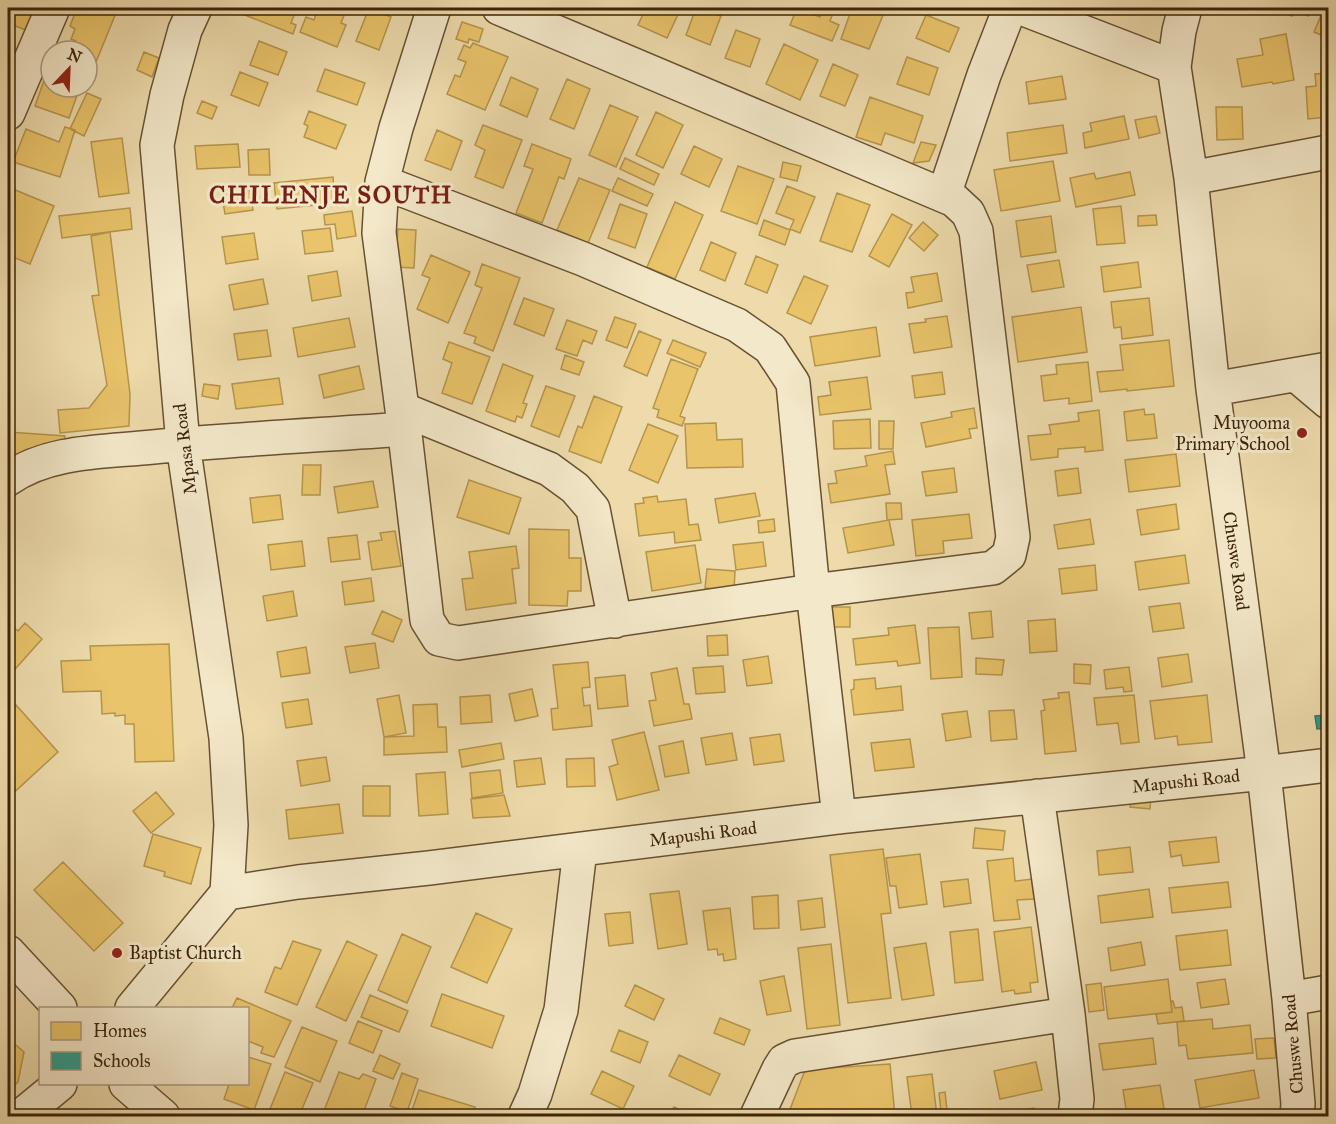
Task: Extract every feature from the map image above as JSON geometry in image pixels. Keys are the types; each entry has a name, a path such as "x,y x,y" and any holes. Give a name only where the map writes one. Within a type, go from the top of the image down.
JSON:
{"street":[{"path":"8,114 19,56 53,8"},
{"name":"Mpasa Road","path":"195,8 185,30 167,95 158,145 183,444 226,738 231,825 227,893"},
{"path":"434,8 396,128 382,182 379,233 427,620 439,639 458,643 813,591 993,568 1009,555 1013,537 976,231 968,213 954,200 944,195 499,8"},
{"path":"944,195 984,75 1010,8"},
{"path":"1022,8 1174,67"},
{"name":"Chuswe Road","path":"1185,8 1174,67 1191,178 1213,389 1264,773 1289,999 1298,1104 1297,1116"},
{"path":"1191,178 1329,152"},
{"path":"382,182 583,259 738,325 770,348 793,383 813,591 839,817"},
{"path":"1213,389 1329,369"},
{"path":"1296,375 1329,402"},
{"path":"8,479 16,473 59,457 403,419 549,470 575,488 593,509 615,621"},
{"name":"Mapushi Road","path":"227,893 298,882 580,850 839,817 1329,765"},
{"path":"1037,796 1068,1014 1077,1099 1075,1116"},
{"path":"525,1116 535,1094 561,1010 580,850"},
{"path":"133,1007 227,893"},
{"path":"12,965 59,1007"},
{"path":"1289,999 1329,992"},
{"path":"757,1116 784,1061 795,1056 1068,1014"},
{"path":"21,1116 58,1085"},
{"path":"128,1085 163,1116"}],"building: Homes":[{"path":"8,8 37,9 28,31 8,23"},
{"path":"77,8 118,8 99,55 99,39 71,39 75,29 70,26"},
{"path":"248,8 266,8 279,13 281,8 297,8 291,23 296,25 293,34 245,15"},
{"path":"318,8 347,8 341,23 346,25 337,47 300,32 306,17 314,20"},
{"path":"369,8 391,17 379,50 356,41"},
{"path":"646,8 681,8 667,38 638,25"},
{"path":"696,8 721,16 710,45 686,35"},
{"path":"797,8 820,17 822,13 808,8 835,8 830,21 839,25 832,41 790,25"},
{"path":"852,8 886,8 869,49 841,39"},
{"path":"1269,8 1312,8 1308,16 1294,10 1292,16"},
{"path":"1324,8 1328,8 1328,38 1314,32"},
{"path":"926,15 959,28 949,52 916,38"},
{"path":"462,22 483,29 479,42 469,39 468,43 456,39"},
{"path":"736,30 760,39 750,67 725,58"},
{"path":"1286,34 1294,80 1242,87 1237,59 1263,55 1260,39"},
{"path":"259,41 287,52 278,75 250,65"},
{"path":"473,43 508,57 485,110 447,94 455,75 460,77 466,62 458,59 464,45 470,48"},
{"path":"784,44 818,60 800,100 766,84"},
{"path":"144,52 159,58 152,77 137,70"},
{"path":"907,57 938,68 929,95 897,84"},
{"path":"833,64 858,75 845,106 820,96"},
{"path":"325,69 365,83 357,105 317,91"},
{"path":"240,72 268,83 259,106 231,95"},
{"path":"1328,73 1328,117 1308,119 1306,87 1316,86 1315,74"},
{"path":"1062,76 1066,99 1029,104 1026,82"},
{"path":"511,77 538,89 527,117 500,105"},
{"path":"567,79 590,89 574,129 550,119"},
{"path":"39,95 39,99 76,99 69,118 35,106"},
{"path":"870,97 923,116 914,143 885,133 881,145 856,137"},
{"path":"84,99 101,99 84,136 70,129"},
{"path":"202,101 217,107 212,119 197,113"},
{"path":"610,105 638,117 616,167 589,155"},
{"path":"1216,107 1242,107 1243,139 1217,140"},
{"path":"309,111 346,125 336,149 304,137 308,126 304,124"},
{"path":"656,112 683,125 663,168 636,155"},
{"path":"1124,116 1129,139 1085,148 1083,133 1092,131 1090,123"},
{"path":"1156,116 1160,133 1139,138 1135,120"},
{"path":"483,125 522,140 503,188 475,177 485,150 475,145"},
{"path":"1063,125 1067,153 1010,161 1007,133"},
{"path":"65,127 75,130 60,177 13,162 26,129 59,142"},
{"path":"437,130 462,141 451,170 425,160"},
{"path":"122,138 129,193 99,197 91,142"},
{"path":"921,142 936,145 929,161 913,163"},
{"path":"238,144 240,167 197,169 195,146"},
{"path":"532,144 571,159 564,179 559,177 542,223 516,213 533,169 524,166"},
{"path":"694,146 722,159 709,187 681,174"},
{"path":"269,149 270,175 249,175 248,150"},
{"path":"625,158 659,174 654,185 620,169"},
{"path":"1053,161 1060,201 1001,211 994,170"},
{"path":"783,162 801,166 797,181 780,177"},
{"path":"738,166 774,179 757,224 721,211"},
{"path":"1130,172 1135,195 1076,207 1070,178 1094,173 1096,179"},
{"path":"333,177 335,203 277,209 274,183"},
{"path":"579,178 610,190 588,243 557,230"},
{"path":"618,178 653,194 647,206 612,191"},
{"path":"249,186 253,210 225,214 221,190"},
{"path":"787,186 815,197 800,233 790,229 794,220 776,213"},
{"path":"8,187 54,206 30,264 8,255 8,242 13,228 8,225"},
{"path":"837,193 870,205 852,252 820,241"},
{"path":"675,202 703,215 675,279 647,267"},
{"path":"620,204 647,214 635,248 608,238"},
{"path":"1121,206 1125,243 1097,245 1093,209"},
{"path":"130,208 132,229 62,238 59,216"},
{"path":"352,211 356,236 337,239 335,224 325,225 324,215"},
{"path":"892,214 912,225 889,267 869,256"},
{"path":"1156,215 1157,225 1138,226 1138,216"},
{"path":"1051,216 1056,252 1021,257 1016,221"},
{"path":"764,220 790,230 785,245 759,235"},
{"path":"923,222 938,235 924,251 909,238"},
{"path":"330,228 333,251 305,254 302,231"},
{"path":"398,229 416,230 414,268 395,267"},
{"path":"110,232 130,394 129,426 60,433 58,410 89,408 107,385 92,296 99,295 91,236"},
{"path":"254,233 258,259 226,264 222,237"},
{"path":"711,242 736,253 725,281 700,270"},
{"path":"431,255 470,272 448,323 417,309 430,278 422,275"},
{"path":"756,256 778,265 767,293 745,284"},
{"path":"1059,260 1064,287 1032,292 1027,265"},
{"path":"1138,262 1141,287 1104,292 1101,267"},
{"path":"482,264 520,278 493,351 474,343 476,337 464,333 482,288 475,285"},
{"path":"337,271 341,296 312,301 308,276"},
{"path":"937,273 942,301 908,308 906,293 914,292 911,277"},
{"path":"804,276 828,286 811,324 787,313"},
{"path":"263,279 268,304 234,310 229,285"},
{"path":"524,298 554,309 544,336 514,324"},
{"path":"1149,298 1153,335 1122,339 1121,327 1114,328 1111,302"},
{"path":"1081,307 1087,352 1018,362 1012,317"},
{"path":"947,316 952,347 914,353 909,324"},
{"path":"615,317 636,324 627,348 606,340"},
{"path":"349,318 355,347 298,357 293,328"},
{"path":"567,320 597,331 592,344 583,340 577,356 556,349"},
{"path":"876,327 880,356 815,366 810,337"},
{"path":"267,330 271,356 238,360 234,334"},
{"path":"639,331 661,340 647,376 624,366"},
{"path":"673,340 706,353 700,367 667,353"},
{"path":"1169,340 1174,386 1100,392 1097,372 1123,370 1120,345"},
{"path":"449,342 490,357 472,404 442,393 452,363 443,359"},
{"path":"565,355 584,362 579,375 561,369"},
{"path":"671,359 698,369 680,416 685,418 682,426 657,417 659,410 653,408"},
{"path":"1088,362 1092,401 1069,404 1069,398 1044,401 1041,376 1057,374 1056,365"},
{"path":"503,364 533,376 523,403 527,404 522,418 517,416 515,422 486,411"},
{"path":"359,366 364,389 324,398 319,375"},
{"path":"942,372 945,394 915,398 912,376"},
{"path":"867,377 871,409 820,415 818,397 831,395 829,382"},
{"path":"279,378 283,404 236,409 232,384"},
{"path":"204,384 220,386 218,399 202,396"},
{"path":"546,386 575,396 559,437 531,426"},
{"path":"594,396 622,407 601,463 569,451 578,426 582,428"},
{"path":"974,408 977,428 969,429 971,438 926,447 921,423 952,417 951,412"},
{"path":"1144,409 1145,415 1154,414 1157,438 1127,441 1124,412"},
{"path":"1099,410 1103,450 1085,452 1085,447 1058,449 1058,457 1031,460 1028,436 1051,434 1049,425 1079,421 1078,413"},
{"path":"870,419 871,448 834,449 833,421"},
{"path":"879,421 894,421 893,449 879,449"},
{"path":"716,423 717,440 742,439 743,467 687,468 685,424"},
{"path":"648,424 678,436 658,483 629,470"},
{"path":"8,432 65,436 64,448 36,446 35,458 8,455"},
{"path":"893,451 895,464 885,465 890,494 831,503 828,484 837,483 835,471 867,466 865,456"},
{"path":"1176,454 1180,486 1129,492 1125,460"},
{"path":"303,465 321,465 320,495 302,495"},
{"path":"954,468 957,492 926,496 922,472"},
{"path":"1078,468 1081,493 1058,496 1055,471"},
{"path":"469,480 521,498 509,534 457,517"},
{"path":"373,481 378,507 338,513 334,487"},
{"path":"755,493 760,516 719,523 715,499"},
{"path":"280,495 283,519 253,523 250,498"},
{"path":"657,496 658,502 686,499 689,525 698,524 701,540 675,543 674,532 639,536 635,504 644,503 643,498"},
{"path":"886,503 901,503 902,519 887,520"},
{"path":"1176,504 1179,529 1141,535 1137,510"},
{"path":"969,514 972,538 943,541 944,553 916,556 912,520"},
{"path":"774,519 775,531 759,533 758,521"},
{"path":"1090,519 1094,544 1058,549 1054,525"},
{"path":"889,520 894,545 848,553 843,528"},
{"path":"529,529 569,530 569,558 581,558 581,591 568,591 567,606 529,605"},
{"path":"395,531 401,566 372,570 368,542 382,540 380,533"},
{"path":"357,535 360,559 331,562 328,538"},
{"path":"302,541 305,566 271,570 268,545"},
{"path":"763,542 766,566 736,570 733,545"},
{"path":"695,545 701,583 652,591 646,552"},
{"path":"516,546 519,568 512,569 516,603 466,610 462,579 473,578 469,552"},
{"path":"1185,555 1189,583 1139,590 1135,562"},
{"path":"1095,565 1097,590 1062,594 1059,569"},
{"path":"707,569 735,571 734,591 705,588"},
{"path":"371,578 374,601 345,605 342,582"},
{"path":"293,591 297,616 267,621 263,596"},
{"path":"1180,603 1184,628 1153,632 1149,607"},
{"path":"830,607 850,607 850,627 830,627"},
{"path":"382,611 402,620 393,642 372,634"},
{"path":"991,611 993,637 972,639 969,613"},
{"path":"1055,619 1057,651 1030,653 1028,621"},
{"path":"8,622 18,631 25,623 42,639 8,677"},
{"path":"915,625 920,663 898,666 897,661 856,665 853,639 889,635 888,628"},
{"path":"959,627 962,677 931,679 928,628"},
{"path":"727,635 728,655 708,656 707,636"},
{"path":"375,643 379,668 350,673 345,647"},
{"path":"169,644 174,761 135,762 134,724 125,724 125,715 102,714 101,691 63,692 61,661 91,660 90,646"},
{"path":"306,647 310,673 281,677 277,652"},
{"path":"1188,654 1192,682 1162,687 1158,658"},
{"path":"768,656 772,683 747,686 743,660"},
{"path":"976,658 1004,660 1002,675 976,674"},
{"path":"588,662 590,687 582,688 584,706 590,705 592,726 553,730 551,709 558,708 553,665"},
{"path":"1074,664 1091,665 1090,684 1074,683"},
{"path":"723,666 725,692 696,694 693,668"},
{"path":"1129,667 1132,691 1124,692 1123,687 1106,689 1104,670"},
{"path":"677,668 684,704 689,704 692,719 654,726 649,701 656,700 651,673"},
{"path":"625,675 628,706 598,709 595,678"},
{"path":"875,678 876,689 901,686 903,710 854,715 851,690 854,689 854,680"},
{"path":"532,689 538,716 515,721 509,694"},
{"path":"1069,692 1076,751 1045,754 1041,711 1045,710 1043,700 1059,698 1058,693"},
{"path":"399,695 406,733 384,737 377,699"},
{"path":"490,695 492,722 461,724 460,697"},
{"path":"1134,695 1139,742 1121,744 1118,723 1097,725 1094,698"},
{"path":"1207,695 1212,742 1178,745 1177,736 1155,739 1150,701"},
{"path":"8,696 58,752 8,798"},
{"path":"308,699 312,724 286,728 282,703"},
{"path":"437,704 438,727 446,727 447,752 384,755 384,737 414,736 413,705"},
{"path":"1014,710 1017,739 991,741 989,711"},
{"path":"967,711 971,737 946,741 942,714"},
{"path":"644,732 659,790 617,800 609,767 618,764 612,740"},
{"path":"732,733 737,760 706,765 701,738"},
{"path":"780,734 784,761 754,765 750,738"},
{"path":"910,739 914,767 875,771 871,743"},
{"path":"683,741 689,773 665,777 659,746"},
{"path":"501,743 504,759 462,767 459,750"},
{"path":"326,757 330,781 301,786 297,761"},
{"path":"541,758 545,784 517,787 514,761"},
{"path":"594,758 595,786 567,787 566,759"},
{"path":"500,770 503,793 472,798 470,773"},
{"path":"445,772 448,814 419,816 416,774"},
{"path":"363,786 390,786 390,816 363,816"},
{"path":"156,792 174,814 151,833 133,811"},
{"path":"1132,794 1151,797 1150,809 1130,807"},
{"path":"504,795 510,816 473,818 471,799"},
{"path":"339,804 343,833 289,839 286,810"},
{"path":"975,828 1005,831 1003,850 973,848"},
{"path":"153,834 201,848 191,884 164,876 165,872 144,866"},
{"path":"1216,837 1219,862 1183,866 1181,855 1171,857 1169,842"},
{"path":"1130,847 1133,872 1099,875 1097,851"},
{"path":"883,849 891,913 881,914 891,998 848,1003 830,855"},
{"path":"920,854 927,904 899,908 896,886 890,886 886,858"},
{"path":"1013,858 1015,881 1032,879 1034,899 1017,900 1020,919 994,921 987,861"},
{"path":"63,862 123,923 94,951 34,890"},
{"path":"968,879 971,903 944,907 941,882"},
{"path":"1228,882 1231,907 1172,913 1169,888"},
{"path":"1149,889 1153,917 1101,923 1098,896"},
{"path":"679,891 687,944 658,949 650,894"},
{"path":"778,895 779,928 754,929 752,897"},
{"path":"822,898 825,927 801,930 798,901"},
{"path":"730,908 736,959 724,961 723,954 718,955 717,949 708,950 703,911"},
{"path":"630,912 633,943 609,946 605,914"},
{"path":"476,913 512,929 487,983 451,967"},
{"path":"1031,927 1038,982 1030,983 1031,992 1015,994 1014,990 1002,992 994,932"},
{"path":"978,929 983,980 955,983 950,932"},
{"path":"1227,930 1231,965 1180,970 1176,936"},
{"path":"402,934 431,947 407,1003 378,990"},
{"path":"293,941 321,950 297,1005 265,992 275,967 281,969"},
{"path":"347,941 377,955 346,1021 316,1007"},
{"path":"1141,942 1145,965 1111,971 1108,948"},
{"path":"926,943 934,995 902,1000 894,948"},
{"path":"831,944 840,1025 807,1029 798,948"},
{"path":"784,976 791,1011 767,1015 760,981"},
{"path":"1168,979 1172,1012 1108,1019 1104,987"},
{"path":"1225,979 1229,1004 1201,1008 1197,983"},
{"path":"1101,983 1104,1010 1089,1012 1086,985"},
{"path":"635,985 664,999 654,1020 625,1006"},
{"path":"442,994 504,1016 492,1048 431,1026"},
{"path":"370,995 408,1011 399,1032 361,1017"},
{"path":"237,998 291,1021 274,1057 261,1053 263,1047 249,1041 249,1007 232,1007"},
{"path":"1171,1001 1175,1008 1182,1007 1184,1021 1158,1024 1156,1014 1172,1012"},
{"path":"720,1018 750,1030 744,1045 714,1033"},
{"path":"1212,1019 1213,1029 1250,1025 1253,1053 1188,1059 1186,1045 1179,1046 1177,1022"},
{"path":"358,1021 382,1031 373,1053 349,1043"},
{"path":"302,1027 337,1041 320,1082 285,1067"},
{"path":"619,1030 648,1042 640,1063 611,1051"},
{"path":"8,1038 24,1052 18,1082 8,1092"},
{"path":"1153,1038 1156,1064 1103,1070 1099,1044"},
{"path":"1274,1038 1276,1058 1257,1059 1255,1039"},
{"path":"380,1055 400,1064 393,1079 373,1071"},
{"path":"679,1055 720,1074 710,1095 669,1076"},
{"path":"249,1057 271,1064 254,1110 224,1099 229,1085 249,1085"},
{"path":"1036,1062 1042,1090 1000,1099 994,1071"},
{"path":"830,1063 829,1068 890,1064 895,1116 801,1116 789,1112 805,1070"},
{"path":"1254,1070 1259,1098 1200,1108 1195,1080"},
{"path":"602,1071 634,1086 623,1109 591,1094"},
{"path":"285,1072 313,1083 299,1116 268,1114"},
{"path":"339,1072 359,1079 363,1074 376,1079 362,1116 322,1116"},
{"path":"402,1073 418,1079 407,1112 390,1106"},
{"path":"932,1074 937,1116 912,1116 907,1077"},
{"path":"1160,1085 1164,1109 1127,1115 1123,1090"},
{"path":"419,1090 475,1107 472,1116 410,1116"},
{"path":"945,1092 947,1110 941,1111 939,1093"},
{"path":"674,1107 693,1116 669,1116"},
{"path":"1034,1108 1036,1116 990,1116"}],"building: Schools":[{"path":"1328,715 1328,728 1317,729 1315,716"}],"place":[{"name":"Muyooma Primary School","path":"1302,433"},
{"name":"Baptist Church","path":"117,953"}],"district":[{"name":"CHILENJE SOUTH","path":"331,195"}]}
